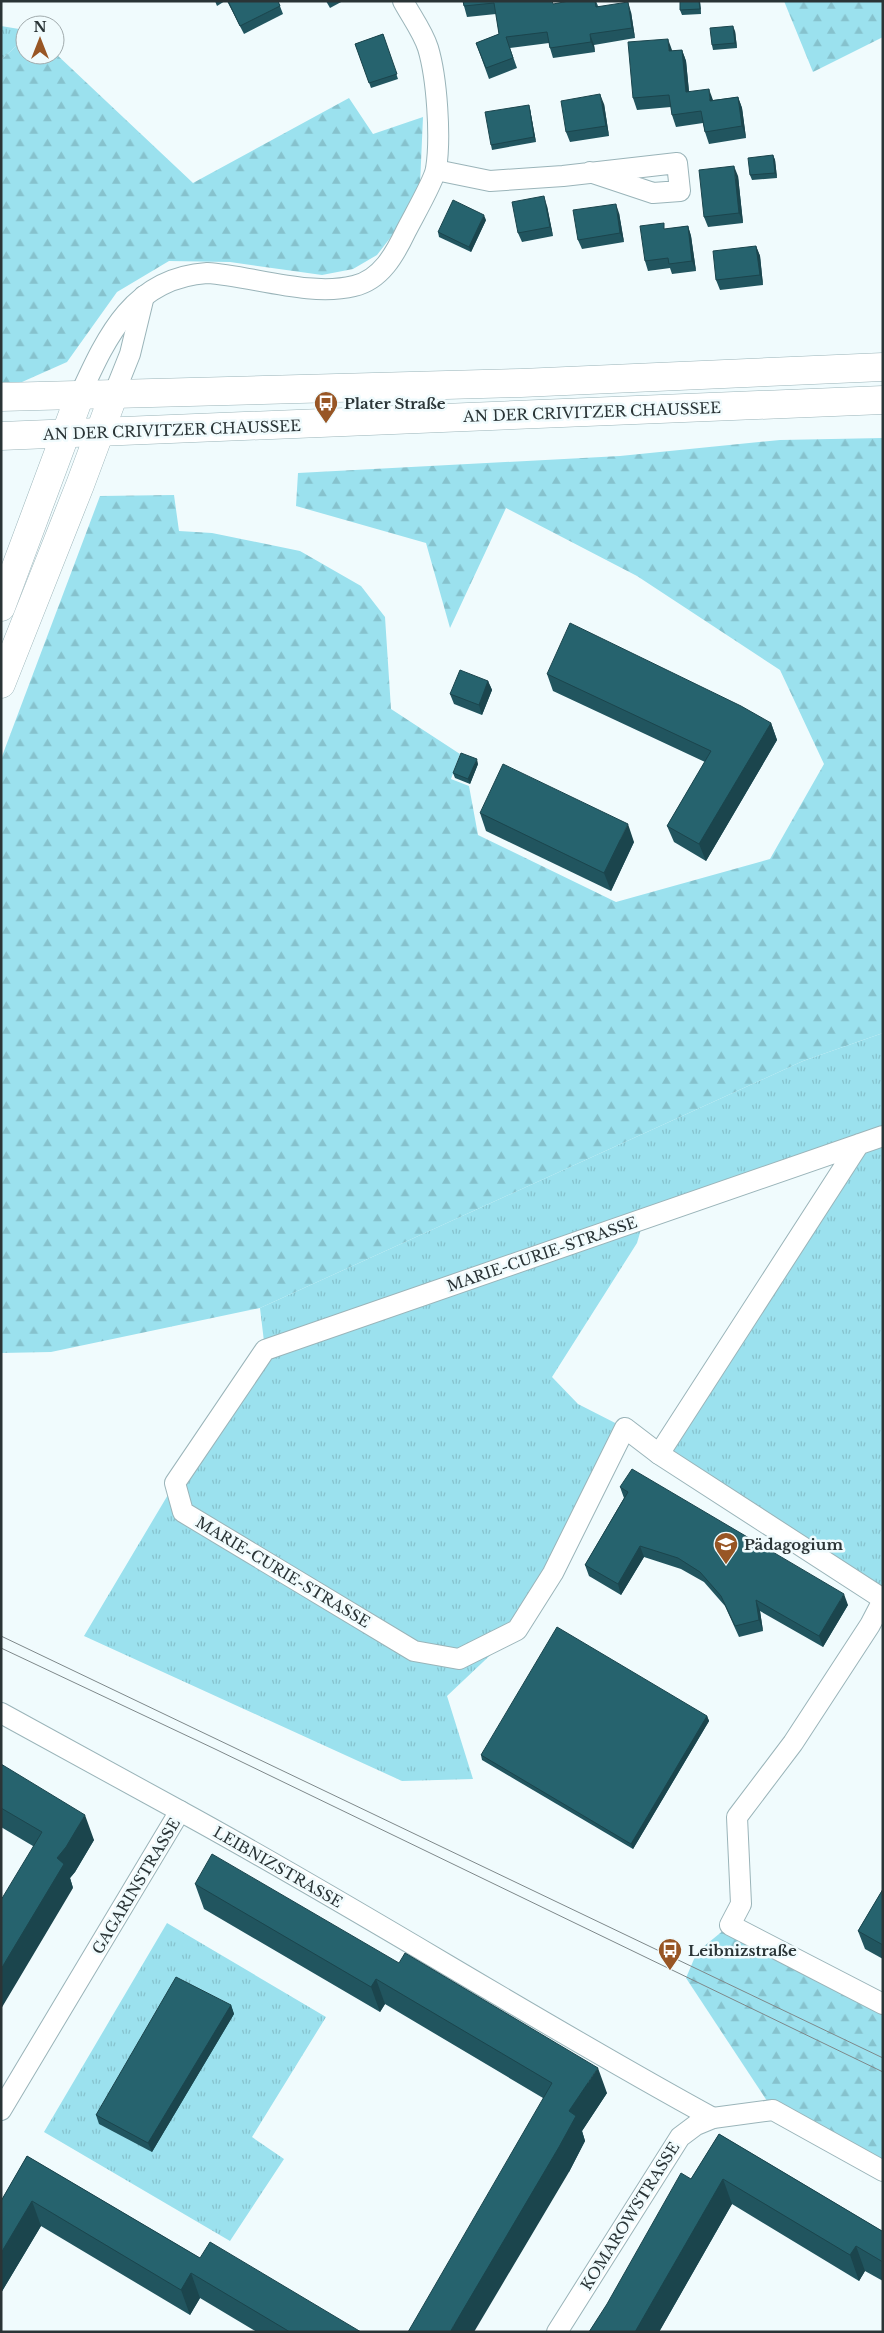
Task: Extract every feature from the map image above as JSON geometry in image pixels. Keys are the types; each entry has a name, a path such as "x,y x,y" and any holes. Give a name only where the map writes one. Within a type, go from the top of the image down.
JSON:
{"main road":[{"path":"1,397 521,383 883,367"},
{"path":"1,684 114,394"},
{"path":"1,607 80,395"},
{"name":"AN DER CRIVITZER CHAUSSEE","path":"1,436 883,400"}],"street":[{"path":"80,395 109,335 131,307 154,288 178,278 198,273 225,274 320,289 353,286 367,282 384,270 436,170 437,109 434,76 428,47 403,1"},
{"path":"436,170 490,181 590,172"},
{"path":"114,394 130,354 144,296"},
{"name":"MARIE-CURIE-STRASSE","path":"659,1454 625,1428 553,1573 517,1630 459,1659 414,1651 183,1512 175,1483 265,1350 883,1136"},
{"path":"859,1144 659,1454 883,1600 870,1625 793,1743 737,1817 741,1904 730,1925 883,2004"},
{"name":"GAGARINSTRASSE","path":"1,1713 180,1811 1,2110"},
{"name":"LEIBNIZSTRASSE","path":"180,1811 429,1953 638,2077 713,2118"},
{"name":"KOMAROWSTRASSE","path":"557,2332 680,2137 696,2125 713,2118 773,2110 883,2171"}],"green space":[{"path":"784,1 883,1 883,37 813,72"},
{"path":"1,26 15,28 15,47 1,60"},
{"path":"15,47 15,65 65,65 65,62 193,183 349,98 373,134 423,117 420,185 397,229 377,255 353,269 322,275 230,262 169,261 117,292 67,362 22,382 1,382 1,60"},
{"path":"883,438 883,1033 803,1061 260,1308 51,1352 1,1353 1,759 100,496 174,495 179,531 212,533 300,551 361,586 385,617 391,709 460,754 451,779 469,786 478,835 616,902 770,859 824,764 780,670 637,576 506,508 450,628 426,543 296,506 298,473 620,456 780,440"},
{"path":"883,1033 883,1599 659,1454 858,1145 644,1219 637,1243 552,1377 578,1404 625,1428 517,1630 447,1696 473,1779 402,1781 84,1636 175,1483 265,1350 260,1308 803,1061"},
{"path":"167,1923 326,2017 252,2137 284,2159 230,2241 44,2132"},
{"path":"730,1925 883,2004 883,2171 773,2110 686,1978 697,1952"}],"building":[{"path":"228,1 278,1 280,6 240,26"},
{"path":"463,1 552,1 553,4 569,1 595,1 596,7 628,2 632,28 590,34 591,42 550,48 547,32 506,37 513,58 486,68 476,43 499,34 494,3 464,6"},
{"path":"680,1 699,1 700,9 680,10"},
{"path":"733,26 735,43 712,45 710,28"},
{"path":"383,34 397,74 369,83 355,44"},
{"path":"668,39 669,51 682,50 686,92 709,89 710,101 738,97 742,126 705,132 701,111 672,115 669,95 633,98 628,42"},
{"path":"600,94 606,126 566,132 561,101"},
{"path":"529,105 534,137 491,145 485,112"},
{"path":"773,155 775,173 750,175 748,158"},
{"path":"734,166 739,213 704,217 699,170"},
{"path":"544,196 550,227 518,233 512,202"},
{"path":"453,200 484,215 469,247 438,232"},
{"path":"616,204 620,233 578,240 573,210"},
{"path":"664,223 664,229 688,226 692,261 669,264 668,258 645,261 640,226"},
{"path":"756,246 760,275 716,280 713,251"},
{"path":"570,623 741,706 771,723 699,844 667,826 711,751 547,674"},
{"path":"460,670 488,681 479,705 450,694"},
{"path":"461,753 477,759 468,779 453,773"},
{"path":"503,764 628,824 604,873 480,813"},
{"name":"Pädagogium","path":"632,1469 844,1594 819,1636 756,1600 759,1620 735,1626 721,1596 700,1572 678,1558 640,1546 618,1584 585,1565 628,1492 620,1487"},
{"path":"557,1627 707,1716 631,1844 481,1755"},
{"path":"1,1764 85,1815 66,1847 57,1858 64,1864 1,1969 1,1900 42,1832 1,1808"},
{"path":"212,1854 399,1963 405,1953 598,2068 569,2111 576,2116 559,2147 450,2332 408,2332 552,2083 376,1979 371,1987 195,1884"},
{"path":"883,1889 883,1945 858,1931"},
{"path":"176,1977 231,2005 148,2143 96,2115"},
{"path":"719,2134 883,2230 883,2262 856,2246 850,2255 723,2179 635,2332 589,2332 607,2304 681,2173 691,2179"},
{"path":"27,2156 200,2258 210,2242 361,2332 290,2332 191,2273 181,2290 32,2201 1,2253 1,2201"}],"tram line":[{"path":"1,1636 883,2058"},
{"path":"1,1648 215,1749 883,2072"}],"place":[{"name":"Plater Straße","path":"326,424"},
{"name":"Pädagogium","path":"726,1565"},
{"name":"Leibnizstraße","path":"670,1971"}]}
